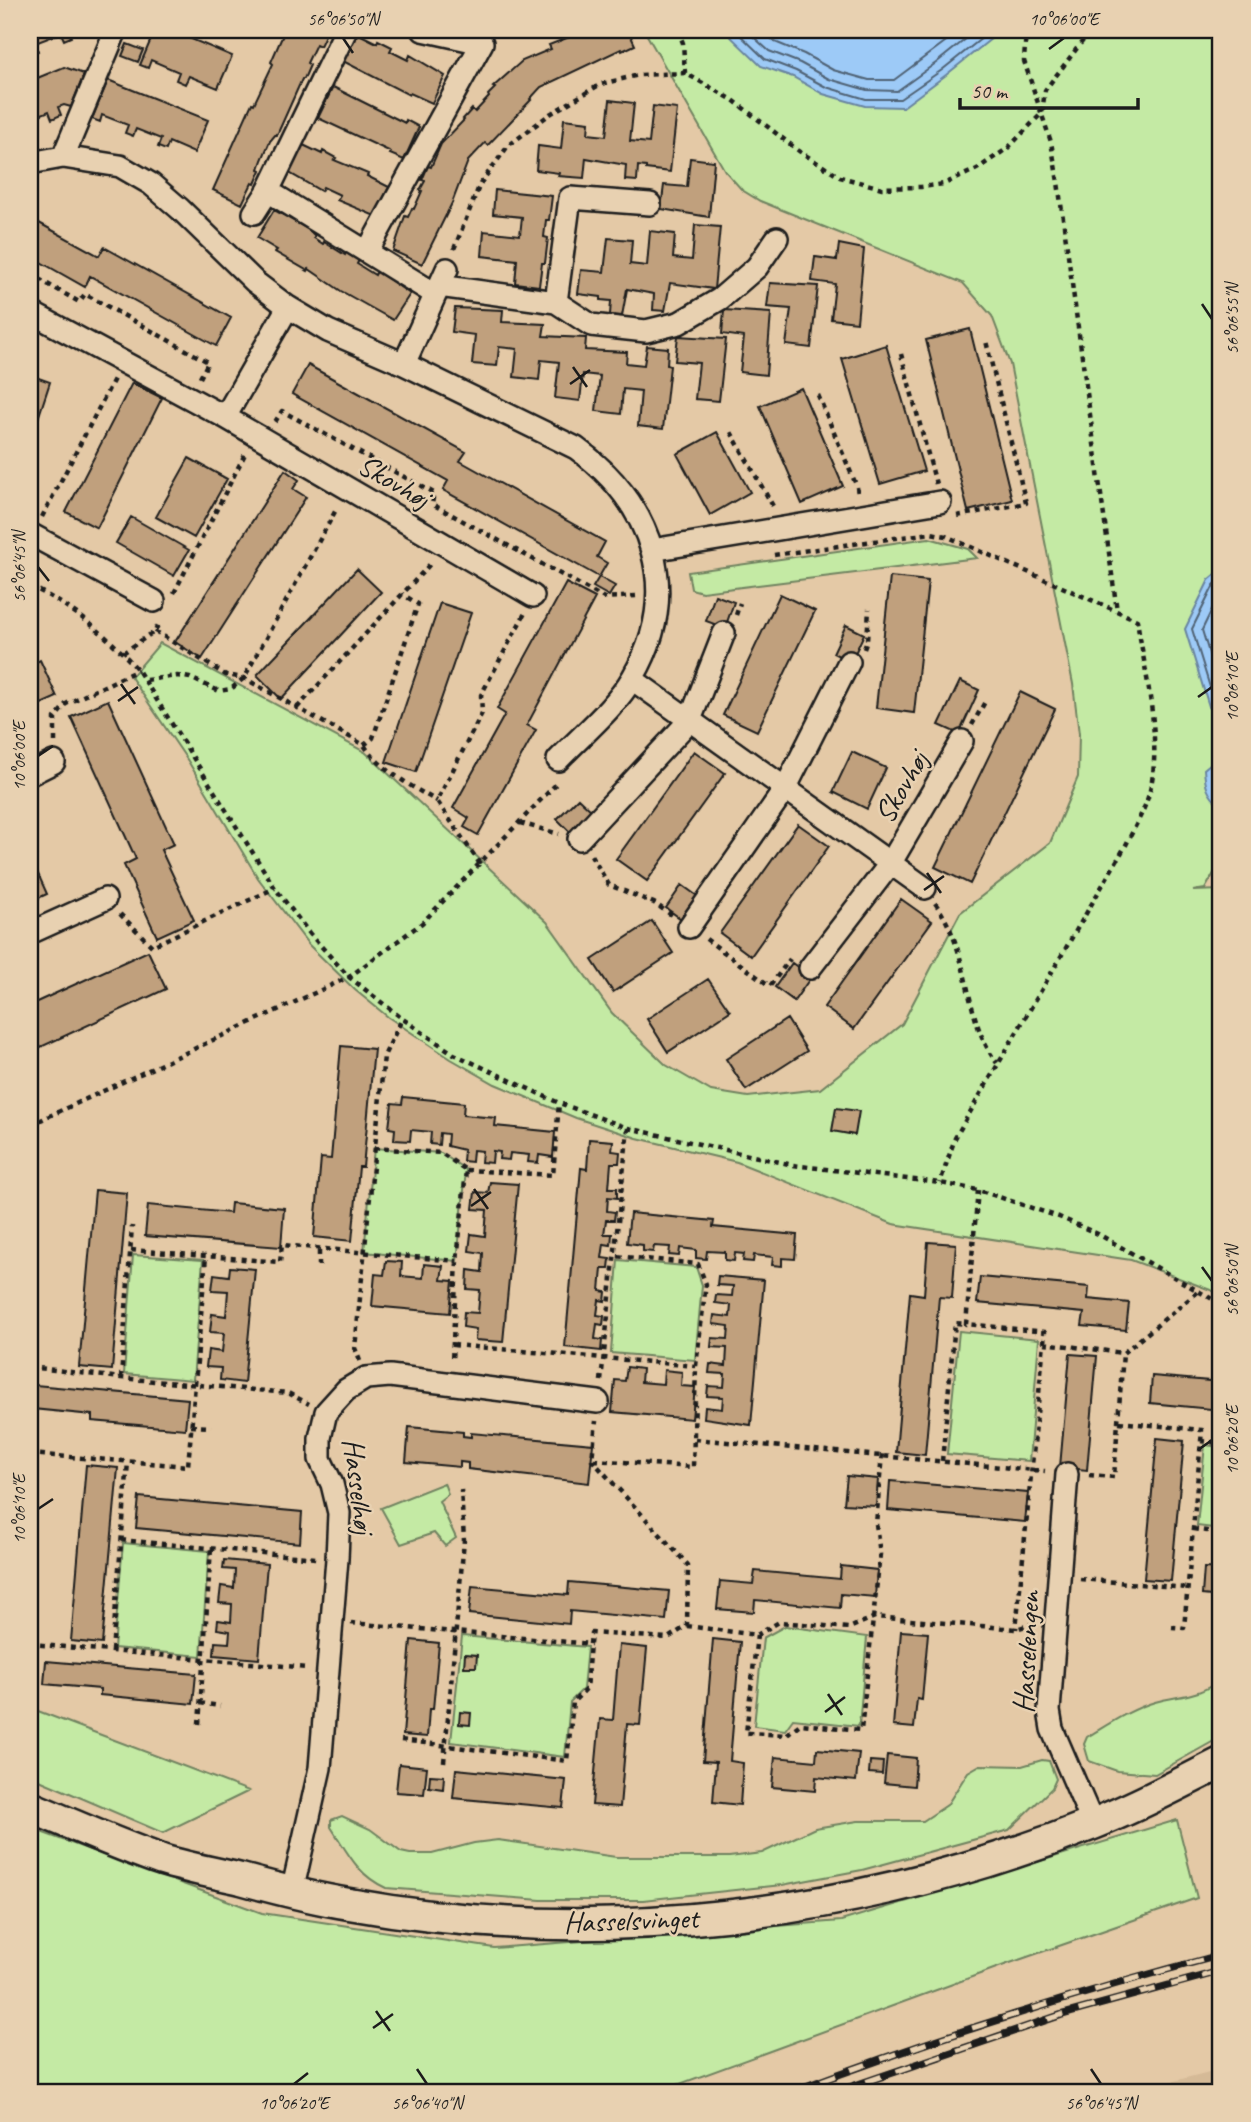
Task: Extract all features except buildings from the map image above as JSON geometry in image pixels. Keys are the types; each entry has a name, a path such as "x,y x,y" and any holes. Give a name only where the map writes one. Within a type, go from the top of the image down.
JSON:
{"street":[{"path":"63,157 116,30"},
{"path":"254,213 268,191 346,30"},
{"path":"367,252 482,43 423,30"},
{"path":"30,163 63,157 120,166 151,184 180,208 256,282 288,307 328,331 404,364 576,448 600,466 620,487 638,514 657,570 658,595 652,631 647,649 632,679 561,769"},
{"path":"268,191 367,252 441,283 556,302 591,325 646,331 680,323 720,299 757,267 777,238"},
{"path":"556,302 570,198 650,204"},
{"path":"404,364 441,283"},
{"path":"225,417 288,307"},
{"name":"Skovhøj","path":"30,312 225,417 533,596"},
{"path":"652,550 861,515 942,510"},
{"path":"31,534 162,607"},
{"path":"579,839 690,720 724,633"},
{"path":"689,927 785,789 849,662"},
{"name":"Skovhøj","path":"632,679 925,888"},
{"name":"Skovhøj","path":"810,968 890,864 962,741"},
{"path":"30,774 54,762"},
{"path":"30,933 105,899"},
{"path":"366,1378 390,1376 598,1402"},
{"name":"Hasselhøj","path":"292,1892 320,1768 340,1513 332,1484 320,1459 320,1438 326,1412 346,1390 366,1378"},
{"name":"Hasselengen","path":"1067,1474 1049,1711 1052,1730 1093,1824"},
{"name":"Hasselsvinget","path":"30,1807 162,1860 292,1892 378,1909 487,1921 566,1924 698,1919 842,1898 918,1881 1093,1824 1221,1763"}],"path":[{"path":"678,30 683,43 685,73"},
{"path":"1026,30 1024,61 1051,142 1058,182 1117,611"},
{"path":"441,283 480,184 508,146 550,114 601,84 639,75 685,73 733,100 799,151 840,177 882,188 921,187 944,184 977,169 1008,148 1042,113 1045,90 1091,30"},
{"path":"31,277 79,302 85,294 208,362 189,398"},
{"path":"901,354 942,510 1026,503 986,341"},
{"path":"31,534 122,362"},
{"path":"817,395 857,487 861,515"},
{"path":"123,653 155,631 162,607 260,437 282,411 434,493 432,504 604,598 658,595"},
{"path":"731,432 774,507 778,530"},
{"path":"146,680 177,676 190,678 219,691 231,689 244,678 348,489"},
{"path":"766,556 931,533 946,536 1137,620 1152,713 1154,764 1148,799 1126,845 955,1138 940,1183"},
{"path":"297,708 446,546"},
{"path":"437,801 482,713 481,695 547,568"},
{"path":"30,586 90,623 138,670 275,888 310,934 349,977 402,1019 454,1054 559,1103 628,1128 793,1165 978,1190 1059,1217 1098,1234 1221,1304"},
{"path":"363,745 373,738 418,604 402,594"},
{"path":"849,662 857,664 867,641 869,609"},
{"path":"155,631 226,675 244,678 363,745 372,757 418,791 437,801 480,864"},
{"path":"54,762 55,718 66,704 138,670"},
{"path":"30,1125 349,977 422,923 520,823 561,769"},
{"path":"520,823 579,839 609,885 654,903 769,986 789,958 810,968"},
{"path":"105,899 152,946 275,888"},
{"path":"925,888 947,918 957,941 973,1008 992,1056 998,1063"},
{"path":"366,1378 355,1348 374,1148 384,1056 402,1019"},
{"path":"374,1148 441,1153 466,1170 553,1175 559,1103"},
{"path":"628,1128 593,1460 688,1565 687,1626"},
{"path":"451,1384 457,1261 466,1170"},
{"path":"966,1324 978,1190"},
{"path":"121,1378 132,1226"},
{"path":"131,1250 280,1262 282,1245 457,1261"},
{"path":"319,1248 319,1266"},
{"path":"30,1454 188,1466 206,1256"},
{"path":"593,1460 693,1467 696,1366 706,1284 698,1264 615,1256"},
{"path":"1044,1343 1123,1353 1199,1291"},
{"path":"401,1740 567,1761 573,1702 586,1689 591,1633 668,1638 687,1626 757,1634 779,1622 849,1628 875,1617 1016,1629 1045,1332 955,1323 942,1461"},
{"path":"453,1345 696,1366"},
{"path":"695,1439 1114,1477 1123,1353"},
{"path":"30,1367 288,1393 326,1412"},
{"path":"1119,1422 1202,1430 1184,1628 1172,1626"},
{"path":"191,1426 211,1427"},
{"path":"1201,1441 1221,1443"},
{"path":"757,1634 746,1732 786,1735 800,1724 861,1730 880,1554 876,1524 882,1454"},
{"path":"112,1651 128,1462"},
{"path":"444,1762 464,1540 461,1490"},
{"path":"1193,1530 1221,1532"},
{"path":"121,1541 337,1559"},
{"path":"199,1724 211,1548"},
{"path":"1059,1577 1188,1588"},
{"path":"332,1621 591,1644"},
{"path":"30,1644 328,1670"},
{"path":"200,1703 220,1706"}],"shaded area":[{"path":"1221,2069 1221,2092 1131,2092"}],"green space":[{"path":"644,30 1221,30 1221,861 1205,889 1193,891 1221,890 1221,1294 1131,1260 893,1224 737,1162 637,1138 576,1118 495,1084 451,1059 388,1017 355,990 309,945 258,878 188,761 131,677 160,643 365,752 547,922 612,1013 666,1065 711,1091 748,1097 820,1089 902,1024 960,913 1050,843 1078,777 1079,734 1073,684 1010,364 992,316 963,283 760,201 742,190 725,171"},
{"path":"929,538 968,549 977,558 702,592 691,589 688,572"},
{"path":"374,1148 441,1153 466,1170 457,1261 364,1252"},
{"path":"133,1255 203,1260 193,1380 124,1374"},
{"path":"618,1260 696,1267 702,1285 695,1360 611,1353"},
{"path":"959,1331 1039,1339 1029,1461 947,1454"},
{"path":"1205,1445 1221,1447 1221,1529 1197,1526"},
{"path":"444,1483 448,1494 439,1501 456,1538 445,1546 434,1533 401,1544 381,1508"},
{"path":"123,1543 209,1551 201,1656 114,1648"},
{"path":"785,1626 867,1637 859,1726 793,1719 785,1730 754,1726 763,1638"},
{"path":"462,1636 587,1647 583,1689 570,1702 565,1757 451,1742"},
{"path":"1221,1679 1221,1737 1155,1774 1117,1771 1089,1761 1084,1744 1087,1737 1137,1709 1197,1692"},
{"path":"30,1708 249,1791 163,1833 30,1776"},
{"path":"1042,1760 1049,1761 1056,1779 1052,1788 1009,1830 862,1870 782,1885 643,1900 541,1900 386,1888 360,1870 331,1827 331,1820 342,1816 370,1829 401,1852 410,1854 432,1854 498,1840 616,1857 729,1857 762,1853 815,1828 858,1821 923,1821 947,1805 968,1772 980,1765 1022,1766"},
{"path":"1177,1820 1197,1898 1010,1963 658,2092 30,2092 30,1828 262,1913 494,1948 841,1921"}],"water":[{"path":"727,30 1002,30 903,107 865,106 823,94 793,77 761,66"},
{"path":"1221,570 1221,745 1185,629 1209,580"},
{"path":"1221,745 1220,805 1208,789 1204,769 1216,759"}],"railway":[{"path":"791,2092 1004,2018 1221,1955"},
{"path":"836,2092 1061,2015 1221,1971"}]}
